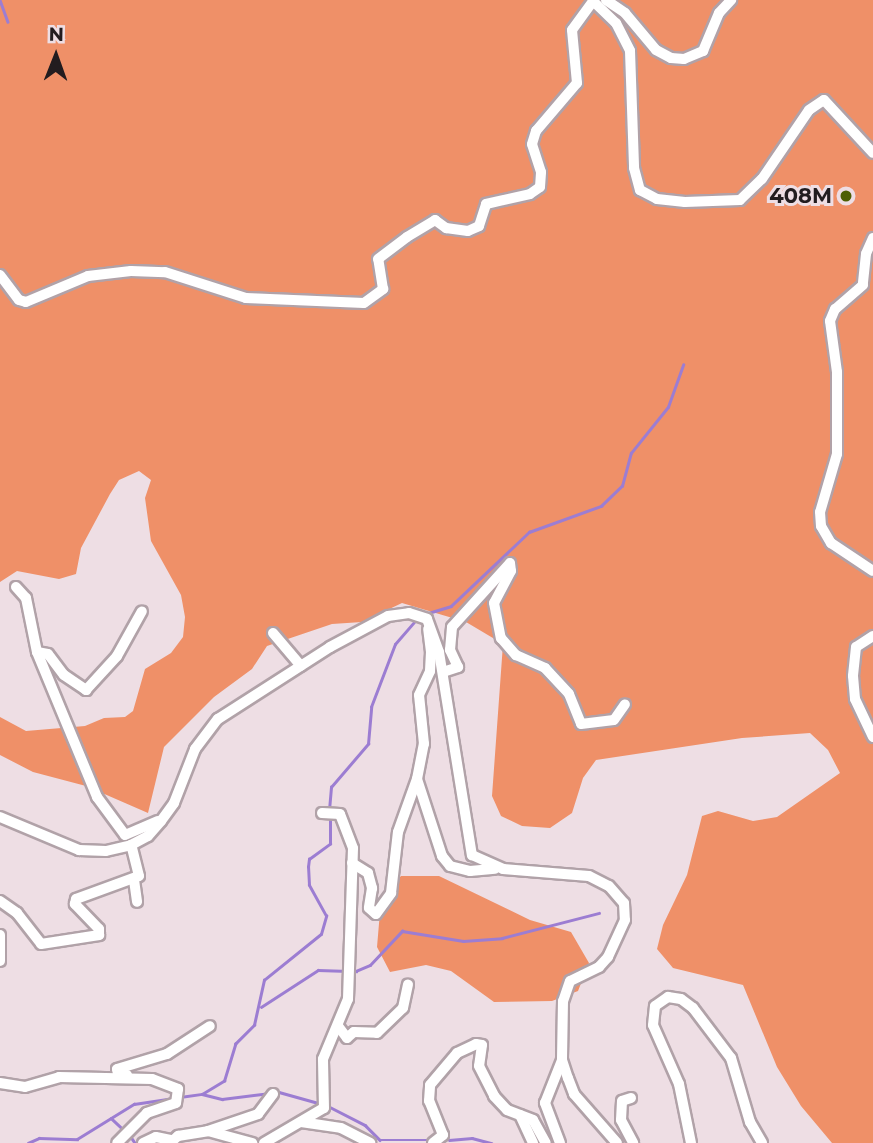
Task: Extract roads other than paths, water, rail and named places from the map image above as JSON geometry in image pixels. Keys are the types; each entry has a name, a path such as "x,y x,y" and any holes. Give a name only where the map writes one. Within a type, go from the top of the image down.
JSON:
{"street":[{"path":"0,275 19,300 26,302 88,276 131,271 164,272 246,298 364,303 383,289 378,259 407,237 435,220 446,228 468,232 479,226 486,204 530,194 540,187 541,172 532,144 536,131 577,83 572,30 593,0 616,23 630,51 634,168 640,190 657,199 685,202 740,200 762,179 809,110 824,100 873,153"},
{"path":"606,0 625,13 656,50 671,58 684,59 703,51 719,13 731,0"},
{"path":"873,238 866,254 863,285 835,309 831,321 837,372 837,454 820,512 821,526 831,543 873,571"},
{"path":"443,672 458,667 450,650 452,627 510,563 511,571 494,603 501,638 516,655 545,668 569,694 581,724 614,720 625,704"},
{"path":"16,587 26,598 37,652 97,797 123,833 161,821"},
{"path":"37,652 48,654 64,675 86,690 117,656 142,611"},
{"path":"0,817 79,850 106,851 131,845 148,836 174,803 195,749 218,719 300,666 388,616 409,613 427,619 434,631 472,855 503,869"},
{"path":"352,863 368,873 372,888 369,908 376,914 391,893 398,832 417,779 424,744 419,695 429,671 431,652 427,619"},
{"path":"274,634 300,666"},
{"path":"873,636 856,647 853,676 855,699 873,737"},
{"path":"417,779 442,856 450,866 470,871 503,869 602,881 618,895 626,912 604,964 565,987 562,1060 545,1103 560,1143"},
{"path":"264,1143 301,1122 325,1104 323,1059 338,1026 349,971 352,863 347,824 327,812"},
{"path":"0,901 45,945 99,935 99,929 75,904 76,899 139,876 139,866 131,845"},
{"path":"134,880 137,902"},
{"path":"0,935 0,961"},
{"path":"338,1026 347,1038 357,1032 377,1033 403,1008 408,985"},
{"path":"691,1143 679,1084 653,1025 655,1006 668,997 693,1008 731,1058 750,1122 762,1143"},
{"path":"117,1143 130,1133 147,1113 176,1103 178,1089 152,1079 118,1074 117,1069 167,1054 210,1026"},
{"path":"433,1143 443,1135 429,1101 429,1085 466,1047 482,1045 479,1066 485,1083 507,1110 533,1120 546,1143"},
{"path":"562,1060 574,1094 617,1143"},
{"path":"0,1083 25,1087 59,1077 152,1079"},
{"path":"143,1143 156,1137 171,1142 258,1114 273,1094"},
{"path":"631,1098 622,1101 621,1120 633,1143"},
{"path":"520,1115 533,1143"},
{"path":"301,1122 341,1128 370,1143"},
{"path":"208,1131 252,1143"}],"waterway":[{"path":"0,0 8,22"},
{"path":"425,614 451,606 529,532 601,506 622,486 631,453 668,407 683,365"},
{"path":"329,810 331,787 368,744 371,707 395,644 416,620"},
{"path":"180,1097 202,1094 224,1081 235,1044 254,1025 264,980 321,934 326,916 309,885 308,867 309,859 330,844 330,816"},
{"path":"261,1007 318,970 356,971 370,965 402,931 463,941 502,938 599,913"},
{"path":"202,1094 222,1099 279,1092 322,1104"},
{"path":"28,1143 39,1138 77,1139 134,1104 174,1098"},
{"path":"328,1106 365,1125 380,1140 431,1140"},
{"path":"111,1118 124,1130"},
{"path":"129,1134 135,1143"},
{"path":"449,1140 472,1138 491,1143"}],"place":[{"name":"408M","path":"846,196"}]}
